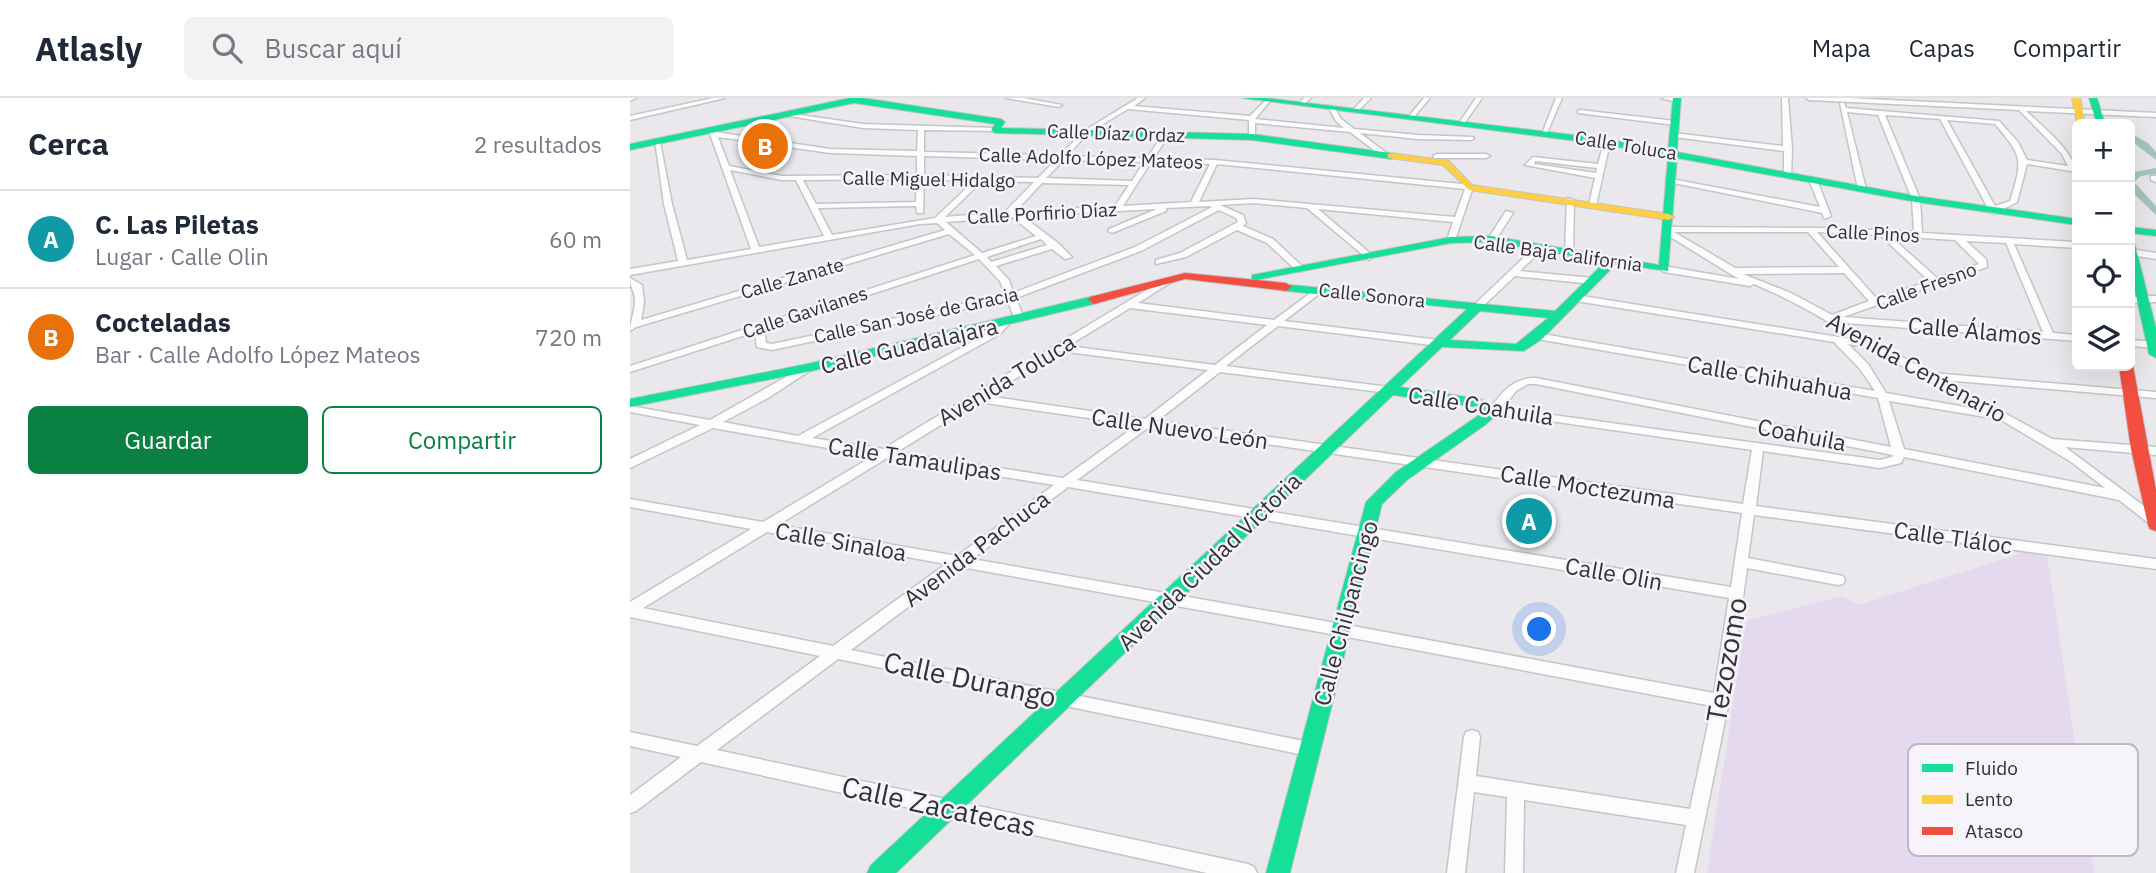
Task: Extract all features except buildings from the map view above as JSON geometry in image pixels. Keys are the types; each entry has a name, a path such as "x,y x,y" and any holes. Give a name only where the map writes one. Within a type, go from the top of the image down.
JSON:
{"street":[{"path":"630,118 722,98"},
{"path":"1009,98 1059,104"},
{"path":"1068,257 1043,236 1010,215 1038,180 1086,132 1142,98"},
{"name":"Calle Toluca","path":"1246,98 1304,101 1332,108 1607,142 1916,199 2072,221"},
{"path":"1355,111 1368,98"},
{"path":"1411,117 1427,98"},
{"path":"1462,123 1479,98"},
{"path":"1544,133 1559,98"},
{"path":"1785,98 1788,175"},
{"path":"1809,98 2155,116"},
{"path":"1990,98 2000,108"},
{"path":"630,147 712,132 858,99 1001,122 995,130"},
{"path":"1252,125 1258,99"},
{"path":"1664,269 1675,129 1673,99"},
{"path":"1838,99 1845,110 1862,189"},
{"path":"1127,107 1252,125 1351,130 1418,137 1471,138"},
{"path":"1332,108 1338,120 1382,154"},
{"path":"2021,109 2065,153 2072,164"},
{"path":"1845,110 1881,113 1942,117 1994,121 2022,150 2025,162 2013,202 1997,212 1942,117"},
{"path":"1580,113 1788,149"},
{"path":"1881,113 1916,199 1918,235"},
{"name":"Calle Díaz Ordaz","path":"786,114 863,126 995,130 1166,134 1252,125 1382,154 1441,159"},
{"path":"920,128 920,222"},
{"path":"712,132 756,250"},
{"name":"Calle Adolfo López Mateos","path":"712,132 830,151 1215,162 1469,187 1570,200 1668,226"},
{"path":"1116,209 1166,134"},
{"path":"1418,137 1469,187 1451,240"},
{"path":"657,142 668,204 683,262"},
{"path":"1592,204 1607,142"},
{"path":"1441,159 1486,156"},
{"path":"1598,176 1529,165 1533,159 1600,166"},
{"path":"1193,205 1215,162"},
{"path":"2025,162 2072,169"},
{"name":"Calle Miguel Hidalgo","path":"725,167 769,177 799,179 921,177 1134,183"},
{"path":"796,439 997,332 1012,321 1010,297 1004,280 939,220 981,178"},
{"path":"799,179 829,237"},
{"path":"1669,180 1826,211"},
{"path":"1814,180 1834,230"},
{"path":"1569,253 1570,200"},
{"name":"Calle Porfirio Díaz","path":"630,272 920,222 1010,215 1214,206 1254,201 1458,220"},
{"path":"813,206 920,204"},
{"path":"1308,205 1369,257"},
{"path":"1112,231 1171,206"},
{"path":"1159,262 1183,255 1242,223 1240,217 1214,206"},
{"name":"Calle San José de Gracia","path":"765,347 1010,297 1138,249 1214,206"},
{"name":"Calle Toluca","path":"1997,212 2072,228"},
{"path":"1492,239 1509,213"},
{"name":"Calle Pinos","path":"1668,226 1834,230 2072,245"},
{"name":"Avenida Centenario","path":"1668,226 1732,271 1755,284 1788,295 1831,318 1872,345 2049,442 2156,523"},
{"path":"1237,227 1270,241 1300,270"},
{"path":"1810,230 1876,303"},
{"name":"Calle Zanate","path":"631,326 950,231"},
{"path":"2135,231 2156,233"},
{"path":"1882,233 1937,283"},
{"name":"Calle Gavilanes","path":"630,369 1043,236"},
{"name":"Calle Fresno","path":"1831,318 1984,265 1958,238"},
{"name":"Calle Baja California","path":"1237,280 1451,240 1492,239 1755,284"},
{"path":"2009,241 2049,336"},
{"path":"990,265 1055,245"},
{"name":"Avenida Ciudad Victoria","path":"880,873 1539,248"},
{"path":"2135,251 2156,256"},
{"path":"1129,305 1438,343 1519,348 1537,336 1614,260"},
{"path":"2135,266 2155,348 2135,344"},
{"path":"1732,271 1844,270"},
{"name":"Calle Baja California","path":"1513,273 1593,281"},
{"name":"Calle Sonora","path":"1185,276 1558,315"},
{"name":"Calle Guadalajara","path":"630,403 807,368 983,328 1185,276"},
{"name":"Avenida Toluca","path":"630,610 1168,281"},
{"path":"631,326 642,301 632,284"},
{"name":"Avenida Pachuca","path":"630,805 1145,424 1320,289"},
{"path":"1576,298 1872,345"},
{"name":"Calle Álamos","path":"1831,318 2072,338"},
{"path":"759,326 761,345 765,347"},
{"path":"796,439 976,335 983,328"},
{"name":"Calle Chihuahua","path":"1537,336 2004,416"},
{"path":"1838,339 1864,362 1885,396 1899,454"},
{"name":"Calle Coahuila","path":"1058,348 1389,390 1480,403 1495,410 1880,464 1897,460 1899,454"},
{"path":"630,464 709,425 788,382 807,368"},
{"path":"2127,371 2139,449 2156,523"},
{"path":"1926,375 2156,395"},
{"name":"Coahuila","path":"1495,410 1516,384 1524,380 1536,381 2122,496"},
{"name":"Calle Nuevo León","path":"976,398 1145,424 1426,461"},
{"name":"Calle Tamaulipas","path":"630,409 709,425 1366,531"},
{"name":"Calle Chilpancingo","path":"1278,873 1374,502 1384,488 1495,410"},
{"path":"2049,442 2156,451"},
{"name":"Tezozomo","path":"1685,873 1721,701 1751,510 1758,446"},
{"name":"Calle Moctezuma","path":"1426,461 1751,510"},
{"name":"Calle Sinaloa","path":"630,503 1342,630 1721,701"},
{"name":"Calle Tláloc","path":"1751,510 2156,564"},
{"name":"Calle Olin","path":"1366,531 1738,594"},
{"path":"1742,562 1838,580"},
{"name":"Calle Durango","path":"630,610 1309,749"},
{"path":"1456,873 1472,737"},
{"name":"Calle Zacatecas","path":"630,739 1248,873"},
{"path":"1468,783 1697,818"},
{"path":"1514,873 1516,790"}],"shaded area":[{"path":"2032,550 2047,554 2075,744 1908,744 1908,856 2091,856 2094,873 1707,873 1746,621 1842,596 1858,605"}],"waterway":[{"path":"2135,139 2156,157"},
{"path":"2135,176 2156,171"},
{"path":"2135,189 2156,212"}],"traffic: fast":[{"path":"1246,98 1607,142 1916,199 2072,221"},
{"path":"1256,277 1451,240 1492,239 1664,269 1677,98"},
{"path":"2093,98 2099,119"},
{"path":"630,147 860,99"},
{"path":"852,100 1001,122 995,130 1252,137 1391,156"},
{"path":"2135,231 2156,233"},
{"path":"1439,343 1519,348 1537,336 1614,260"},
{"path":"2135,266 2156,354"},
{"path":"1286,287 1558,315"},
{"path":"630,403 807,368 1094,300"},
{"path":"879,873 1478,306"},
{"path":"1278,873 1374,502 1402,476 1495,410 1480,403 1389,390"}],"traffic: slow":[{"path":"2076,98 2080,119"},
{"path":"1391,156 1446,163 1469,187 1669,217"}],"traffic: jam":[{"path":"1094,300 1185,276 1286,287"},
{"path":"2127,371 2139,449 2156,525"}],"place":[{"name":"Cocteladas","path":"765,146"},
{"name":"C. Las Piletas","path":"1529,521"}]}
